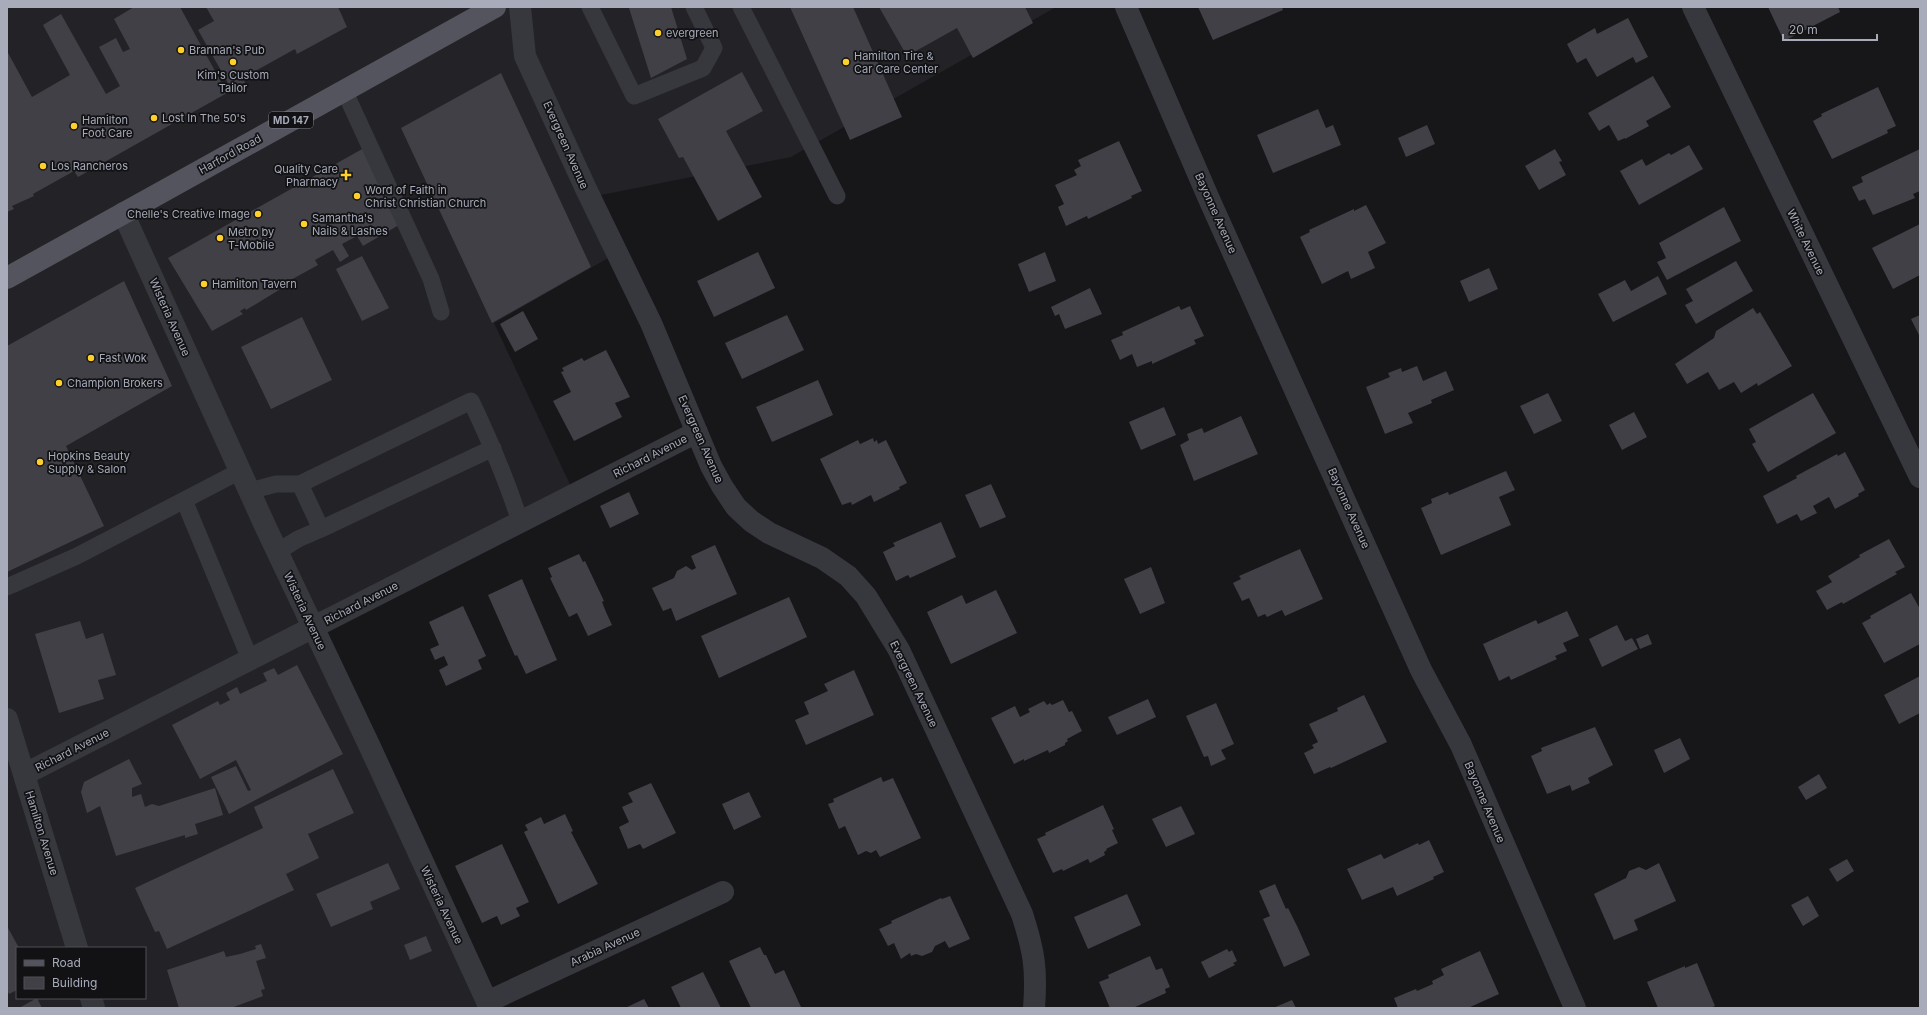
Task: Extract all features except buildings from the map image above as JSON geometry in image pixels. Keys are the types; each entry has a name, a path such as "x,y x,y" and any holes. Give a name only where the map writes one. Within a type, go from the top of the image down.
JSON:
{"main road":[{"name":"Harford Road","path":"7,278 495,7"}],"street":[{"name":"Evergreen Avenue","path":"520,7 525,56 586,189 651,323 715,473 736,507 751,521 769,533 822,558 848,576 866,596 899,650 1022,914 1032,947 1036,968 1034,1008"},
{"name":"Bayonne Avenue","path":"1126,7 1210,199 1421,670 1461,746 1576,1008"},
{"name":"White Avenue","path":"1693,7 1920,476"},
{"name":"Wisteria Avenue","path":"123,213 312,628 370,747 488,1005"},
{"name":"Richard Avenue","path":"24,774 697,432"},
{"name":"Hamilton Avenue","path":"7,719 77,947"},
{"name":"Arabia Avenue","path":"488,1005 723,892"}],"lane":[{"path":"590,7 634,96 703,68 714,48 694,7"},
{"path":"741,7 837,196"},
{"path":"344,90 431,279 441,312"},
{"path":"249,491 276,484 300,484 471,401 493,448 511,492 520,522"},
{"path":"277,552 298,539 493,448"},
{"path":"7,587 77,556 240,471"},
{"path":"300,484 321,529"},
{"path":"184,500 250,659"}],"shaded area":[{"path":"7,7 1056,7 791,157 591,197 617,253 494,323 574,493 311,623 489,1008 7,1008"}],"place":[{"name":"evergreen","path":"658,33"},
{"name":"Brannan's Pub","path":"181,50"},
{"name":"Kim's Custom Tailor","path":"233,62"},
{"name":"Hamilton Tire & Car Care Center","path":"846,62"},
{"name":"Lost In The 50's","path":"154,118"},
{"name":"Hamilton Foot Care","path":"74,126"},
{"name":"Los Rancheros","path":"43,166"},
{"name":"Quality Care Pharmacy","path":"346,175"},
{"name":"Word of Faith in Christ Christian Church","path":"357,196"},
{"name":"Chelle's Creative Image","path":"258,214"},
{"name":"Samantha's Nails & Lashes","path":"304,224"},
{"name":"Metro by T-Mobile","path":"220,238"},
{"name":"Hamilton Tavern","path":"204,284"},
{"name":"Fast Wok","path":"91,358"},
{"name":"Champion Brokers","path":"59,383"},
{"name":"Hopkins Beauty Supply & Salon","path":"40,462"}]}
